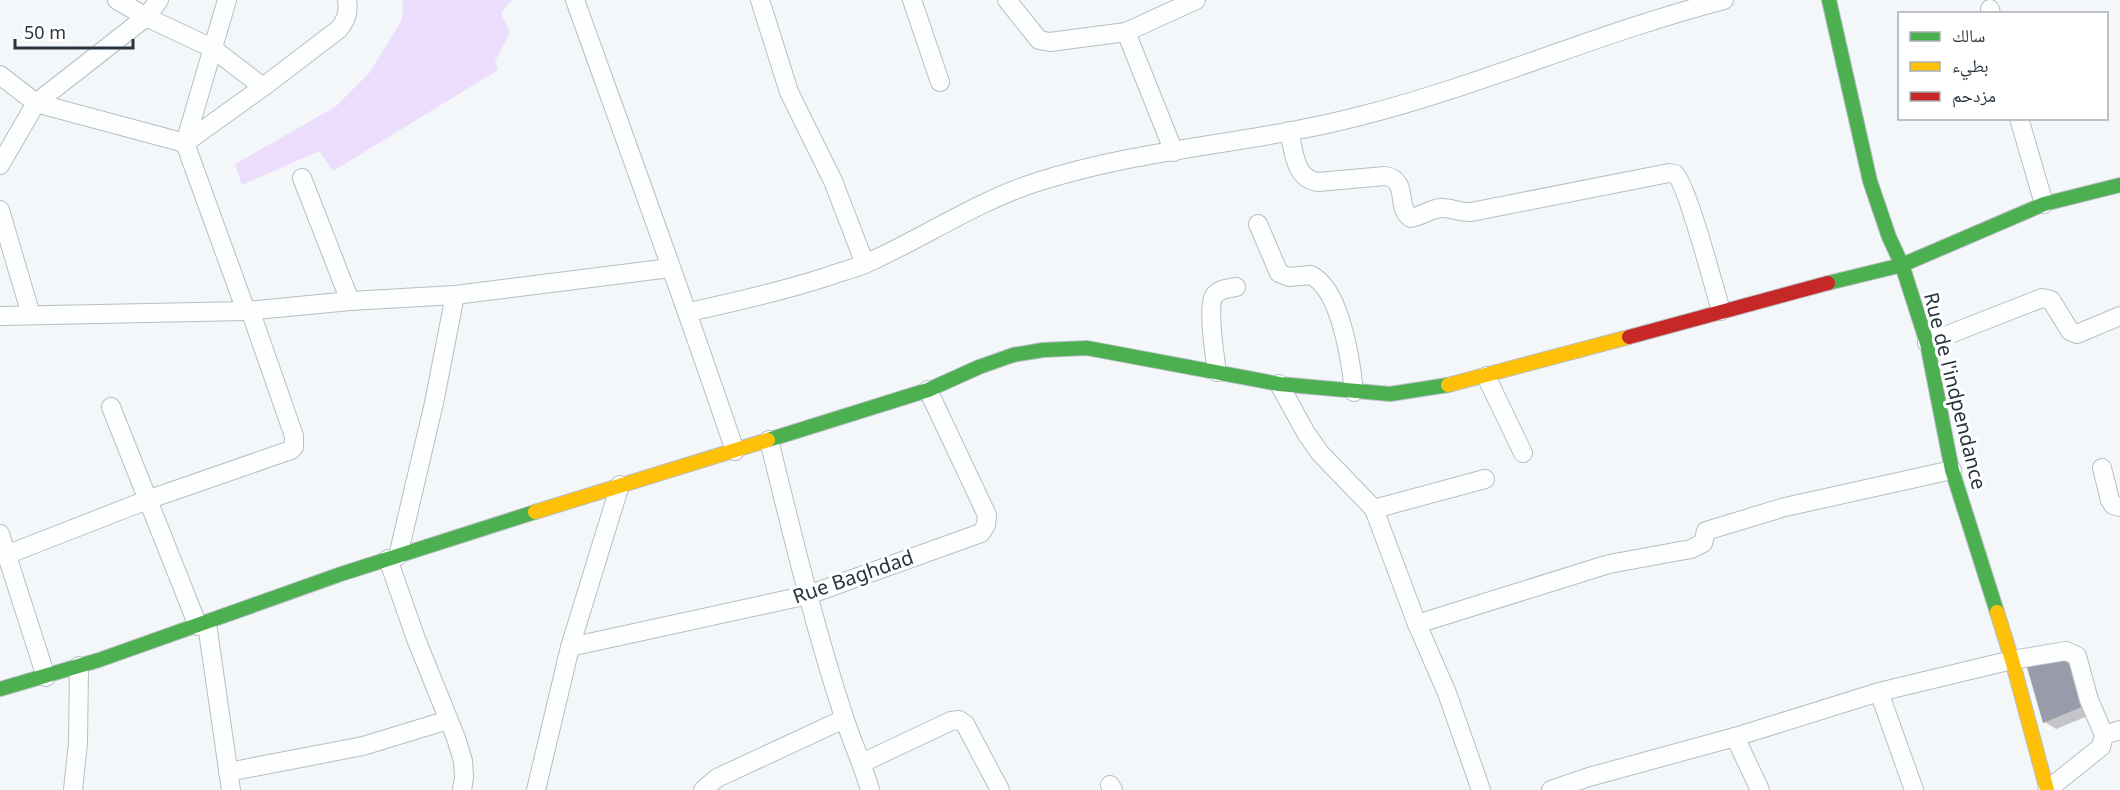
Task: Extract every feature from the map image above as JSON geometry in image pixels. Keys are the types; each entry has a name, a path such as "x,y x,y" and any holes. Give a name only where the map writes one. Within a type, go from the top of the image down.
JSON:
{"street":[{"path":"117,0 146,17 212,48 263,87"},
{"path":"0,165 36,103 146,17 159,0"},
{"path":"6,555 147,500 287,453 294,447 294,436 185,142 227,0"},
{"path":"0,75 36,103 185,142 263,87 339,29 348,12 347,0"},
{"path":"575,0 670,268 688,312 735,451"},
{"path":"760,0 789,92 833,180 865,264"},
{"path":"912,0 940,82"},
{"path":"1007,0 1039,40 1045,42 1126,32 1196,0"},
{"path":"688,312 777,293 865,264 990,201 1032,183 1106,164 1357,117 1445,92 1606,37 1724,0"},
{"name":"Rue de l'indpendance","path":"1829,0 1870,181 1889,237 1902,265 1927,343 1952,470 2012,660 2047,790"},
{"path":"1126,32 1174,152"},
{"path":"2020,120 2044,204"},
{"path":"1289,131 1299,172 1308,179 1318,182 1392,177 1398,183 1406,214 1411,218 1438,208 1448,208 1462,213 1471,212 1669,173 1675,174 1688,200 1721,311"},
{"path":"302,178 350,301"},
{"path":"0,689 46,677 203,625 393,557 928,390 979,367 1013,355 1043,350 1087,348 1279,384 1390,394 1431,389 1902,265 2044,204 2120,185"},
{"path":"0,210 31,315"},
{"path":"1258,224 1280,273 1289,277 1311,275 1324,285 1346,335 1354,392"},
{"path":"0,316 248,311 350,301 456,295 670,268"},
{"path":"1216,372 1212,300 1214,295 1222,290 1236,287"},
{"path":"456,295 434,403 393,557 416,639 463,761 462,790"},
{"path":"1927,343 2043,298 2051,300 2070,331 2077,334 2120,316"},
{"path":"1486,376 1523,453"},
{"path":"1279,384 1306,433 1320,453 1374,509 1417,624 1448,693 1481,790"},
{"name":"Rue Baghdad","path":"570,647 808,595 981,533 986,525 987,515 928,390"},
{"path":"111,407 147,500 203,625 230,781 363,746 448,720"},
{"path":"769,440 808,595 844,719 870,790"},
{"path":"2102,468 2110,500 2113,505 2120,507"},
{"path":"1417,624 1609,564 1691,549 1702,543 1706,531 1785,507 1952,470"},
{"path":"1374,509 1485,479"},
{"path":"536,790 570,647 620,485"},
{"path":"0,534 46,677"},
{"path":"1551,790 1590,784 1879,692 2012,660 2066,651 2077,656 2089,700 2112,733 2101,747 2047,790"},
{"path":"73,790 78,743 80,666"},
{"path":"1879,692 1914,790"},
{"path":"703,790 717,778 844,719"},
{"path":"862,763 951,721 959,720 965,724 1000,790"},
{"path":"1735,737 1761,790"}],"shaded area":[{"path":"403,0 512,0 501,13 510,33 495,61 498,70 333,171 319,151 242,185 235,164 335,107 370,72 402,20"}],"building":[{"path":"2067,658 2084,706 2043,723 2026,664"}],"traffic: fast":[{"path":"1829,0 1870,181 1889,237 1902,265 1927,343 1952,470 1997,612"},
{"path":"1828,283 1902,265 2044,204 2120,185"},
{"path":"768,440 928,390 979,367 1013,355 1043,350 1087,348 1279,384 1390,394 1448,385"},
{"path":"0,689 99,660 341,574 535,512"}],"traffic: slow":[{"path":"1448,385 1629,337"},
{"path":"535,512 768,440"},
{"path":"1997,612 2047,790"}],"traffic: jam":[{"path":"1629,337 1828,283"}]}
